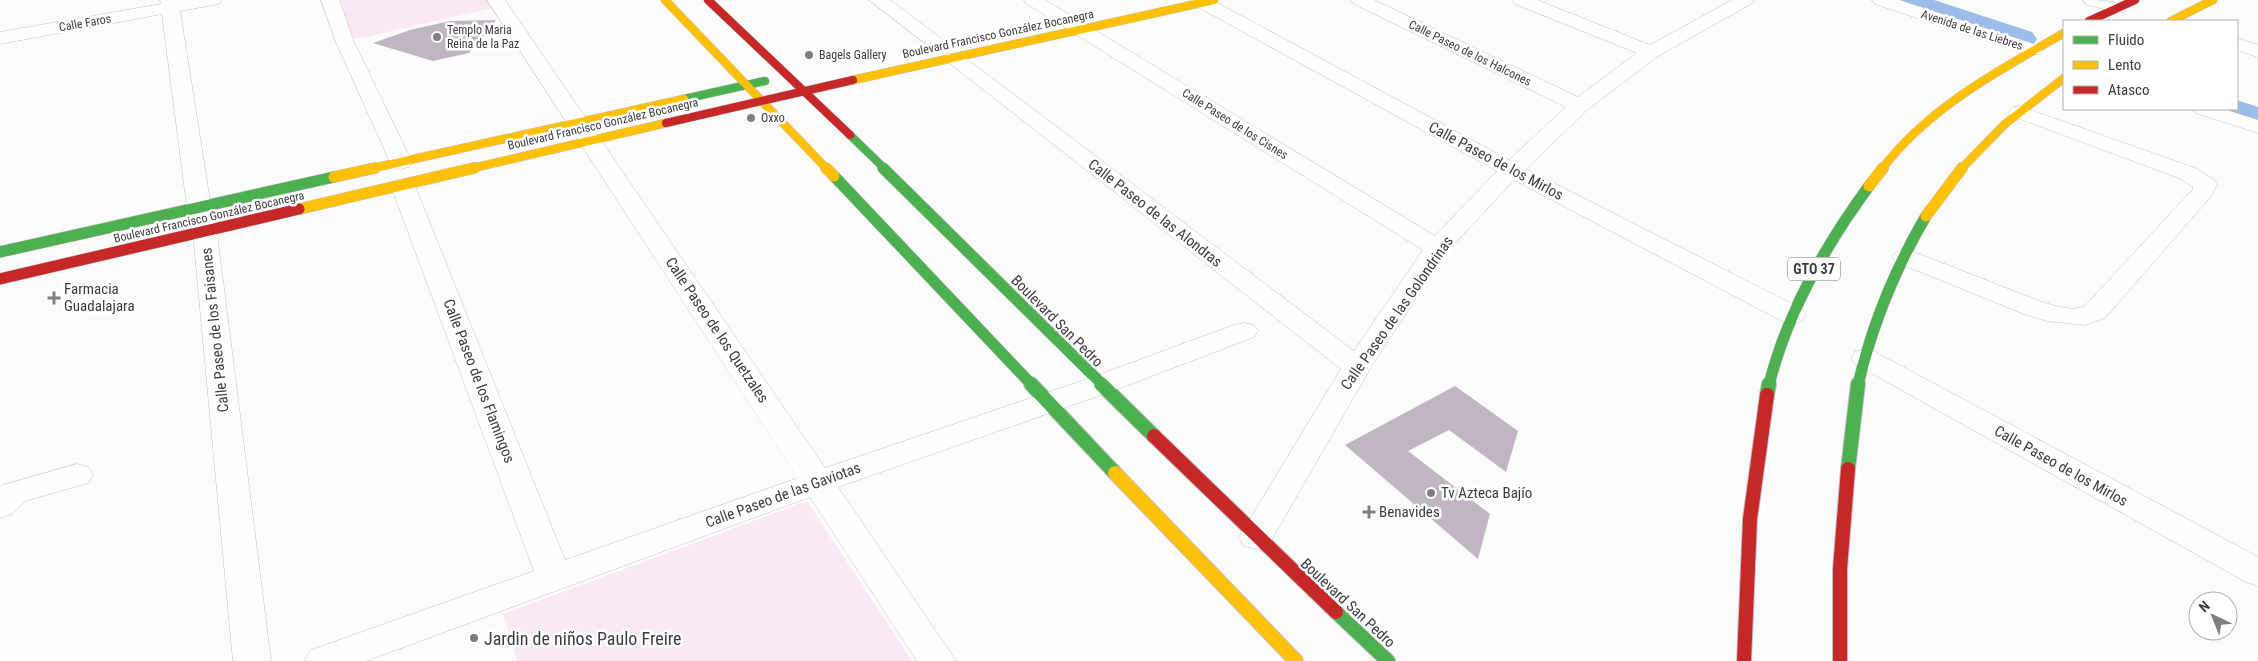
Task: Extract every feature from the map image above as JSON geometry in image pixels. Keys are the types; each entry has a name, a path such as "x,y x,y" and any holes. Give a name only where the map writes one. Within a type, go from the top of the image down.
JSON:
{"main road":[{"path":"665,0 1296,661"},
{"name":"Boulevard San Pedro","path":"708,0 794,75 805,91 1100,385 1256,537 1388,661"},
{"path":"2090,20 2135,0"},
{"path":"2173,20 2213,0"},
{"name":"Boulevard Francisco González Bocanegra","path":"0,279 202,220 584,132 762,101 805,91 946,47 1079,21 1208,1"},
{"name":"Boulevard Francisco González Bocanegra","path":"1040,20 1058,16"},
{"name":"GTO 37","path":"1744,661 1750,519 1768,387 1792,315 1822,255 1848,214 1897,149 1914,132 1979,82 2057,37"},
{"name":"Boulevard Francisco González Bocanegra","path":"919,47 946,47"},
{"name":"Boulevard Francisco González Bocanegra","path":"0,252 202,220 584,132 748,85 794,75"},
{"path":"1844,657 1839,564 1852,424 1865,358 1905,257 1932,207 1952,177 1979,147 2063,79"},
{"path":"1365,661 1379,652"}],"street":[{"name":"Calle Faros","path":"0,38 169,4 213,0"},
{"name":"Calle Paseo de los Flamingos","path":"330,0 344,42 402,174 554,577"},
{"name":"Calle Paseo de los Quetzales","path":"496,0 938,661"},
{"name":"Calle Paseo de las Alondras","path":"878,0 946,47 1357,367"},
{"name":"Calle Paseo de los Cisnes","path":"1033,0 1058,16 1079,21 1437,248"},
{"name":"Calle Paseo de los Halcones","path":"1360,0 1580,106"},
{"path":"1521,0 1651,52"},
{"name":"Avenida de las Liebres","path":"1882,0 2033,50"},
{"path":"1926,0 2057,37"},
{"path":"2092,0 2118,8"},
{"name":"Calle Paseo de los Mirlos","path":"1208,1 1511,170 1792,315"},
{"name":"Calle Paseo de las Golondrinas","path":"1256,537 1357,367 1437,248 1511,170 1580,106 1651,52 1732,2"},
{"name":"Calle Paseo de los Faisanes","path":"169,4 202,220 252,661"},
{"path":"2238,44 2258,51"},
{"path":"2238,102 2258,109"},
{"path":"2206,110 2258,127"},
{"path":"1905,257 2033,308 2057,315 2085,317 2095,312 2204,190 2205,184 2187,172 2020,112"},
{"name":"Calle Paseo de las Gaviotas","path":"324,661 819,482 1100,385 1244,331"},
{"name":"Calle Paseo de los Mirlos","path":"1865,358 2258,573"},
{"path":"0,506 14,493 32,486 77,475"}],"shaded area":[{"path":"339,0 491,0 497,7 352,40"},
{"path":"807,501 912,661 517,661 503,614"}],"building":[{"name":"Templo Maria Reina de la Paz","path":"496,20 469,53 433,61 373,43 410,30 450,21"},
{"name":"Tv Azteca Bajío","path":"1455,386 1518,431 1506,472 1449,430 1408,451 1490,514 1478,559 1345,445"}],"waterway":[{"path":"1902,0 2020,39"},
{"path":"2231,110 2258,119"}],"traffic: fast":[{"path":"684,99 765,81"},
{"path":"850,135 1154,436"},
{"path":"834,176 1115,473"},
{"path":"0,252 334,177"},
{"path":"1767,395 1772,373 1788,328 1807,285 1829,245 1869,186"},
{"path":"1848,469 1854,406 1869,342 1894,277 1926,216"},
{"path":"1336,612 1388,661"}],"traffic: slow":[{"path":"665,0 834,176"},
{"path":"853,80 1214,0"},
{"path":"2173,20 2213,0"},
{"path":"1869,186 1897,149 1914,132 1979,82 2063,34"},
{"path":"1926,216 1956,174 1972,156 2005,124 2063,79"},
{"path":"334,177 684,99"},
{"path":"299,209 666,123"},
{"path":"1115,473 1296,661"}],"traffic: jam":[{"path":"708,0 850,135"},
{"path":"2091,20 2135,0"},
{"path":"666,123 853,80"},
{"path":"0,279 299,209"},
{"path":"1744,661 1750,519 1767,395"},
{"path":"1154,436 1336,612"},
{"path":"1840,661 1840,569 1848,469"}],"place":[{"name":"Templo Maria Reina de la Paz","path":"437,37"},
{"name":"Bagels Gallery","path":"809,55"},
{"name":"Oxxo","path":"751,118"},
{"name":"Farmacia Guadalajara","path":"54,298"},
{"name":"Tv Azteca Bajío","path":"1431,493"},
{"name":"Benavides","path":"1369,512"},
{"name":"Jardin de niños Paulo Freire","path":"474,638"}]}
